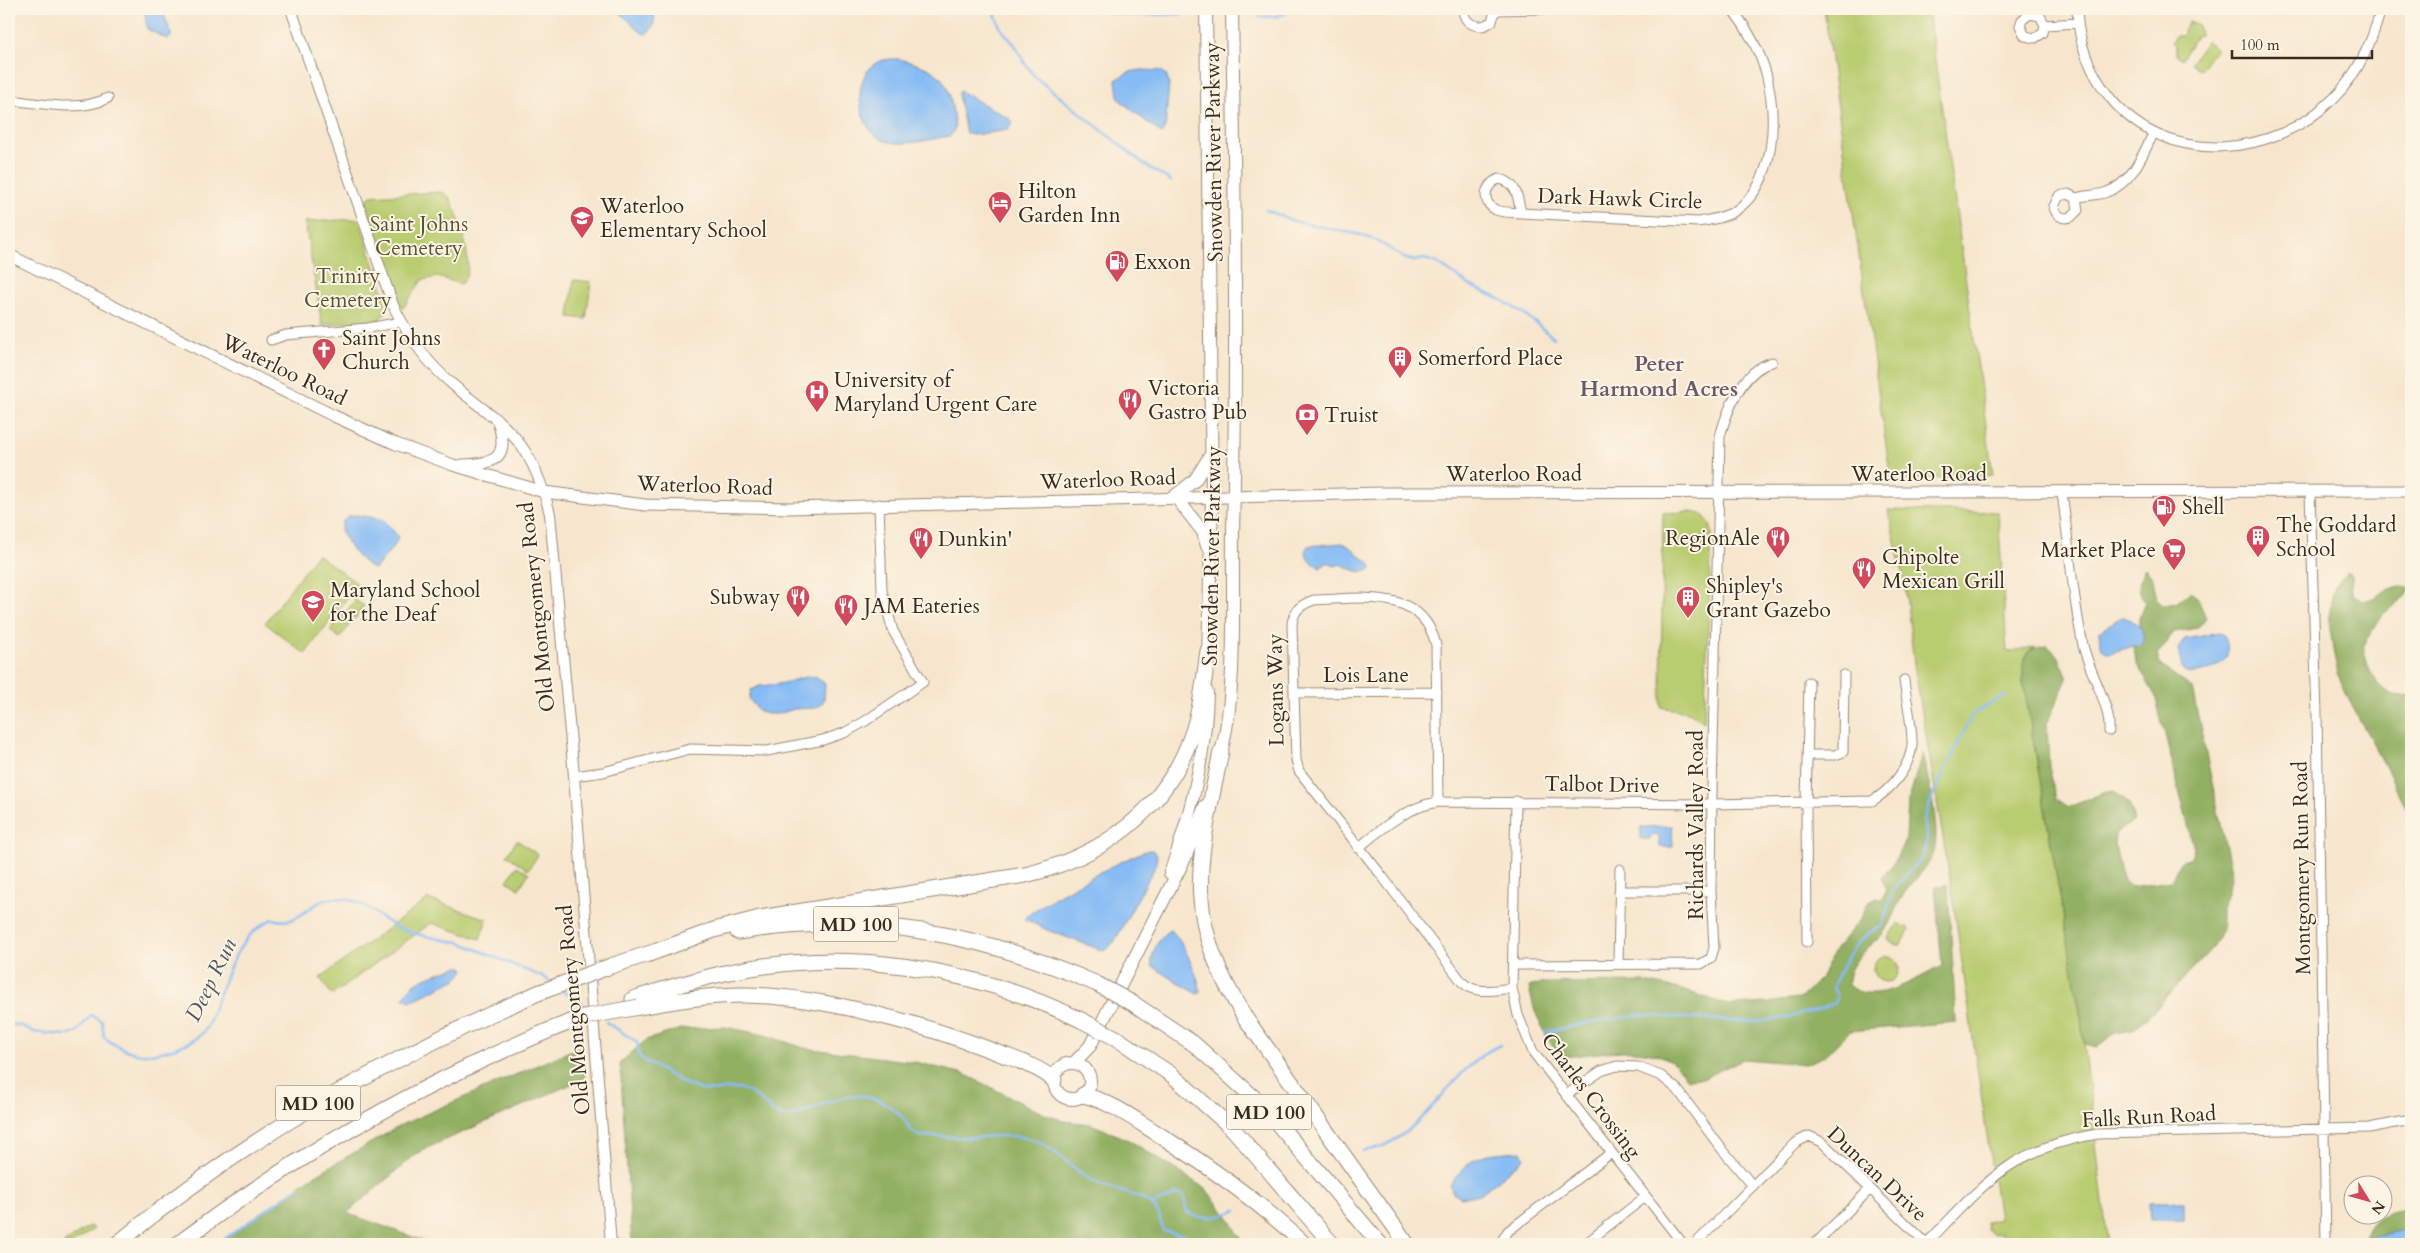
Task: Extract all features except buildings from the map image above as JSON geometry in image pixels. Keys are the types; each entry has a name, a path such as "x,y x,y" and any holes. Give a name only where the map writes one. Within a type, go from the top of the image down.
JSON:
{"highway":[{"path":"649,954 714,930 760,918 1056,868 1102,846 1145,811 1178,765 1191,738 1199,710 1208,651"},
{"path":"1221,752 1200,860 1199,886 1208,943 1230,994 1246,1019 1407,1244"},
{"name":"MD 100","path":"117,1244 184,1191 330,1095 406,1054 538,993 649,954 716,936 763,928 853,924 942,933 984,943 1022,954 1097,984 1134,1004 1194,1044 1262,1105 1380,1244"},
{"name":"MD 100","path":"178,1244 256,1187 353,1127 428,1086 577,1019 636,1003 726,972 793,963 852,961 933,970 972,978 1043,1002 1116,1038 1172,1075 1234,1130 1332,1244"},
{"path":"636,1003 729,995 788,999 828,1005 915,1025 953,1037 1039,1070 1054,1080"},
{"path":"1083,1095 1103,1101 1182,1149 1259,1205 1304,1244"}],"main road":[{"name":"Snowden River Parkway","path":"1157,910 1180,845 1201,761 1207,712 1212,497 1206,9"},
{"name":"Snowden River Parkway","path":"1054,1080 1058,1070 1063,1066 1074,1064 1090,1046 1157,910 1185,858 1203,814 1221,752 1229,686 1237,311 1232,9"},
{"name":"Waterloo Road","path":"9,255 334,416 396,444 453,465 544,492 608,501 680,506 789,508 1175,496 1234,497 1382,493 2411,491"},
{"path":"453,465 483,464 495,460 503,444 498,421"},
{"path":"1210,556 1203,532 1175,496 1195,480 1211,454"},
{"name":"Snowden River Parkway","path":"1083,1095 1089,1085 1086,1071 1090,1046"},
{"path":"1074,1064 1086,1071"},
{"path":"1054,1080 1057,1092 1066,1098 1073,1099 1083,1095"}],"street":[{"name":"Old Montgomery Road","path":"291,9 393,305 418,346 450,383 498,421 521,445 544,492 550,514 574,776 611,1244"},
{"path":"1463,9 1467,21 1472,25 1481,27 1492,21 1496,9 1545,9"},
{"name":"Dark Hawk Circle","path":"1520,213 1515,188 1500,179 1493,181 1486,192 1490,205 1499,211 1520,213 1698,222 1722,216 1744,203 1761,180 1767,166 1772,109 1767,80 1760,56 1751,37 1732,9"},
{"path":"2077,9 2078,23 2085,53 2094,76 2117,106 2153,134 2189,145 2230,148 2269,139 2304,122 2334,98 2359,65 2368,48 2381,9"},
{"path":"2045,25 2078,23"},
{"path":"9,100 80,106 97,104 108,98"},
{"path":"2076,198 2106,192 2122,184 2133,171 2153,134"},
{"path":"271,340 286,335 368,328 402,322"},
{"name":"Richards Valley Road","path":"1513,965 1700,964 1711,958 1714,948 1711,890 1712,804 1720,436 1728,410 1751,376 1758,368 1772,362"},
{"name":"Montgomery Run Road","path":"2310,492 2317,715 2326,1244"},
{"path":"2062,493 2082,642 2091,673 2107,708 2110,720 2109,731"},
{"path":"574,776 603,772 690,749 767,751 823,740 844,733 864,722 924,682 893,631 884,599 880,570 879,504"},
{"name":"Logans Way","path":"1438,802 1436,645 1433,632 1425,619 1400,602 1382,599 1314,600 1298,608 1292,624 1296,760 1298,771 1462,982 1469,988 1480,991 1512,988"},
{"path":"1807,755 1844,752 1844,675"},
{"name":"Talbot Drive","path":"1358,848 1410,810 1422,805 1438,802 1516,801 1712,804 1872,801 1888,790 1902,771 1912,746 1904,680"},
{"path":"1807,942 1806,803 1809,682"},
{"name":"Lois Lane","path":"1295,693 1437,692"},
{"name":"Charles Crossing","path":"1516,801 1512,988 1518,1015 1533,1052 1683,1244"},
{"path":"1618,963 1620,869"},
{"path":"1619,891 1711,890"},
{"path":"1566,1095 1587,1078 1617,1066 1638,1067 1655,1073 1677,1089 1721,1148 1753,1186"},
{"name":"Falls Run Road","path":"1926,1244 1980,1188 2012,1163 2031,1152 2068,1138 2097,1134 2368,1128 2411,1120"},
{"name":"Duncan Drive","path":"1696,1244 1795,1143 1809,1136 1822,1142 1926,1244"},
{"path":"1500,1244 1508,1231 1611,1153"},
{"path":"1815,1244 1870,1189"},
{"path":"1585,1244 1645,1197"}],"green space":[{"path":"1824,9 1928,9 1993,475 1891,481"},
{"path":"2189,22 2198,25 2200,35 2196,36 2182,59 2176,54 2176,46 2172,42 2176,36 2182,36 2185,33 2183,31"},
{"path":"2207,41 2216,48 2200,70 2191,63"},
{"name":"Saint Johns Cemetery","path":"440,192 450,198 462,229 468,268 465,278 460,284 438,277 422,280 403,308 398,301 365,201 371,196"},
{"name":"Trinity Cemetery","path":"359,219 386,300 385,313 379,320 322,325 305,222"},
{"path":"574,280 591,282 586,319 569,317"},
{"path":"1888,510 1998,512 2007,652 2035,647 2027,653 2023,681 2081,1018 2108,1244 2004,1244 2002,1233 1993,1234 1987,1230 1986,1222 1999,1219 1951,886 1914,664 1905,585"},
{"path":"1690,512 1702,514 1710,524 1712,532 1704,722 1688,712 1661,707 1663,513"},
{"path":"317,554 358,584 305,654 265,623"},
{"path":"2145,568 2153,579 2157,600 2163,605 2176,603 2190,592 2197,597 2206,618 2197,628 2174,632 2157,654 2160,665 2192,688 2232,876 2222,909 2222,931 2210,950 2153,1012 2133,1030 2116,1033 2096,1047 2084,1044 2023,681 2023,667 2029,652 2033,649 2048,646 2059,657 2067,679 2047,723 2049,767 2056,799 2069,807 2100,794 2113,791 2122,797 2131,807 2133,815 2133,821 2115,835 2121,873 2125,882 2131,887 2171,881 2180,862 2191,858 2194,849 2155,695 2136,663 2134,646 2140,647 2142,632 2139,626 2139,618 2145,602 2139,585"},
{"path":"2348,572 2351,575 2352,593 2362,601 2392,588 2404,586 2410,588 2408,594 2383,614 2363,645 2368,665 2376,683 2390,694 2400,696 2411,695 2411,819 2385,765 2346,694 2336,665 2331,636 2331,605 2333,591 2339,580"},
{"path":"355,600 364,606 355,619 346,612"},
{"path":"342,614 352,621 340,638 330,631"},
{"path":"1922,753 1935,819 1936,833 1933,855 1903,895 1884,932 1855,962 1848,976 1848,985 1858,991 1882,992 1908,983 1942,966 1935,886 1948,885 1956,1022 1850,1031 1825,1056 1805,1064 1742,1059 1705,1078 1687,1079 1675,1064 1663,1057 1650,1053 1620,1051 1561,1057 1540,1025 1529,987 1542,983 1645,982 1679,989 1729,1005 1767,1003 1801,998 1820,979 1835,949 1861,919 1868,903 1877,898 1883,900 1886,888 1882,878 1895,861 1906,838 1908,803"},
{"path":"517,840 538,855 528,870 507,855"},
{"path":"517,866 529,873 519,889 507,881"},
{"path":"428,899 487,919 480,939 431,923 332,995 320,978"},
{"path":"1898,923 1908,928 1909,931 1900,945 1896,945 1888,937"},
{"path":"1886,956 1895,960 1899,969 1895,978 1886,982 1877,978 1873,969 1877,960"},
{"path":"725,1027 765,1035 804,1048 915,1062 964,1074 1042,1113 1064,1121 1091,1124 1129,1140 1206,1189 1231,1221 1244,1244 632,1244 620,1063 646,1040 681,1029"},
{"path":"579,1047 582,1053 585,1078 427,1148 414,1156 347,1213 432,1244 218,1244 309,1179 403,1124"},
{"path":"2411,1208 2411,1229 2364,1238 2370,1226 2392,1226 2392,1212"},
{"path":"90,1226 94,1229 72,1244 63,1244"}],"water":[{"path":"141,9 162,9 171,37 167,39 147,29 145,13"},
{"path":"616,9 653,9 653,26 646,34 642,33"},
{"path":"899,59 928,68 943,81 948,89 951,100 955,128 950,136 918,142 893,143 875,135 867,125 862,113 860,100 861,87 865,75 873,65 884,60"},
{"path":"1142,70 1162,71 1167,76 1169,84 1165,129 1162,134 1123,103 1118,96 1116,80 1129,72"},
{"path":"960,91 1010,119 1013,122 1008,130 973,135 966,133 958,94"},
{"path":"357,515 382,519 398,536 396,543 375,569 366,564 355,553 341,530 342,522 348,516"},
{"path":"1343,543 1368,561 1373,568 1361,572 1341,564 1334,566 1328,562 1320,568 1309,560 1305,551 1308,546"},
{"path":"2121,617 2131,620 2140,627 2143,642 2140,647 2134,646 2109,653 2106,652 2103,650 2100,642 2099,632"},
{"path":"2220,633 2224,635 2227,655 2220,664 2200,673 2187,672 2183,669 2178,649 2185,639"},
{"path":"810,676 817,677 825,684 824,699 821,705 815,708 794,709 778,714 767,714 760,712 749,699 751,690 760,686 779,684"},
{"path":"1672,826 1673,847 1660,847 1659,836 1653,835 1650,839 1641,839 1641,827"},
{"path":"1150,850 1154,851 1157,855 1156,865 1114,942 1104,951 1047,930 1025,919 1031,913 1084,881 1125,860"},
{"path":"1171,930 1180,941 1190,960 1200,993 1197,994 1152,966 1157,945 1163,935"},
{"path":"463,967 464,970 457,979 411,1001 404,999 407,992 418,982 434,974"},
{"path":"1521,1151 1524,1158 1480,1194 1461,1198 1453,1193 1450,1185 1458,1174 1473,1161 1488,1154"},
{"path":"2149,1202 2184,1202 2184,1220 2150,1220"},
{"path":"2411,1229 2411,1244 2359,1244 2364,1238"}],"waterway":[{"path":"993,9 1001,29 1015,45 1035,77 1144,164 1171,181"},
{"path":"1103,9 1117,14 1128,15 1183,14"},
{"path":"1260,17 1277,16 1285,14 1292,9"},
{"path":"1266,210 1294,221 1361,235 1378,241 1404,258 1414,261 1425,259 1437,263 1471,286 1502,300 1527,316 1554,338"},
{"path":"1545,1032 1638,1015 1756,1022 1785,1018 1824,1008 1834,1003 1837,996 1833,987 1846,959 1864,937 1882,926 1893,890 1922,857 1927,840 1924,819 1934,793 1972,715 2005,695"},
{"name":"Deep Run","path":"9,1024 22,1026 33,1032 66,1035 77,1032 91,1015 102,1021 104,1037 127,1050 149,1054 176,1048 194,1040 205,1030 230,967 251,934 261,925 273,919 284,921 293,919 316,904 336,898 357,902 396,927 427,936 459,942 545,978 552,983"},
{"name":"Deep Run","path":"562,991 584,1005"},
{"name":"Deep Run","path":"606,1022 637,1042 639,1056 645,1061 682,1082 702,1090 741,1089 747,1091 752,1093 779,1116 792,1116 841,1098 863,1096 879,1100 889,1106 902,1117 911,1131 920,1136 968,1138 1006,1136 1032,1139 1051,1149 1095,1182 1145,1200 1156,1210 1163,1231 1182,1235 1195,1244"},
{"path":"1363,1151 1384,1146 1402,1135 1419,1121 1465,1070 1482,1056 1500,1045"},
{"path":"217,1244 299,1187"},
{"path":"1151,1204 1176,1194 1183,1195 1187,1212 1198,1217 1218,1216 1237,1210"}],"place":[{"name":"Hilton Garden Inn","path":"1000,224"},
{"name":"Waterloo Elementary School","path":"582,239"},
{"name":"Exxon","path":"1117,283"},
{"name":"Saint Johns Church","path":"324,371"},
{"name":"Somerford Place","path":"1400,379"},
{"name":"University of Maryland Urgent Care","path":"817,413"},
{"name":"Victoria Gastro Pub","path":"1130,421"},
{"name":"Truist","path":"1307,436"},
{"name":"Shell","path":"2164,528"},
{"name":"The Goddard School","path":"2258,558"},
{"name":"RegionAle","path":"1778,559"},
{"name":"Dunkin'","path":"921,560"},
{"name":"Market Place","path":"2174,571"},
{"name":"Chipolte Mexican Grill","path":"1864,590"},
{"name":"Subway","path":"798,618"},
{"name":"Shipley's Grant Gazebo","path":"1688,619"},
{"name":"Maryland School for the Deaf","path":"313,623"},
{"name":"JAM Eateries","path":"846,627"}],"district":[{"name":"Peter Harmond Acres","path":"1659,376"}]}
